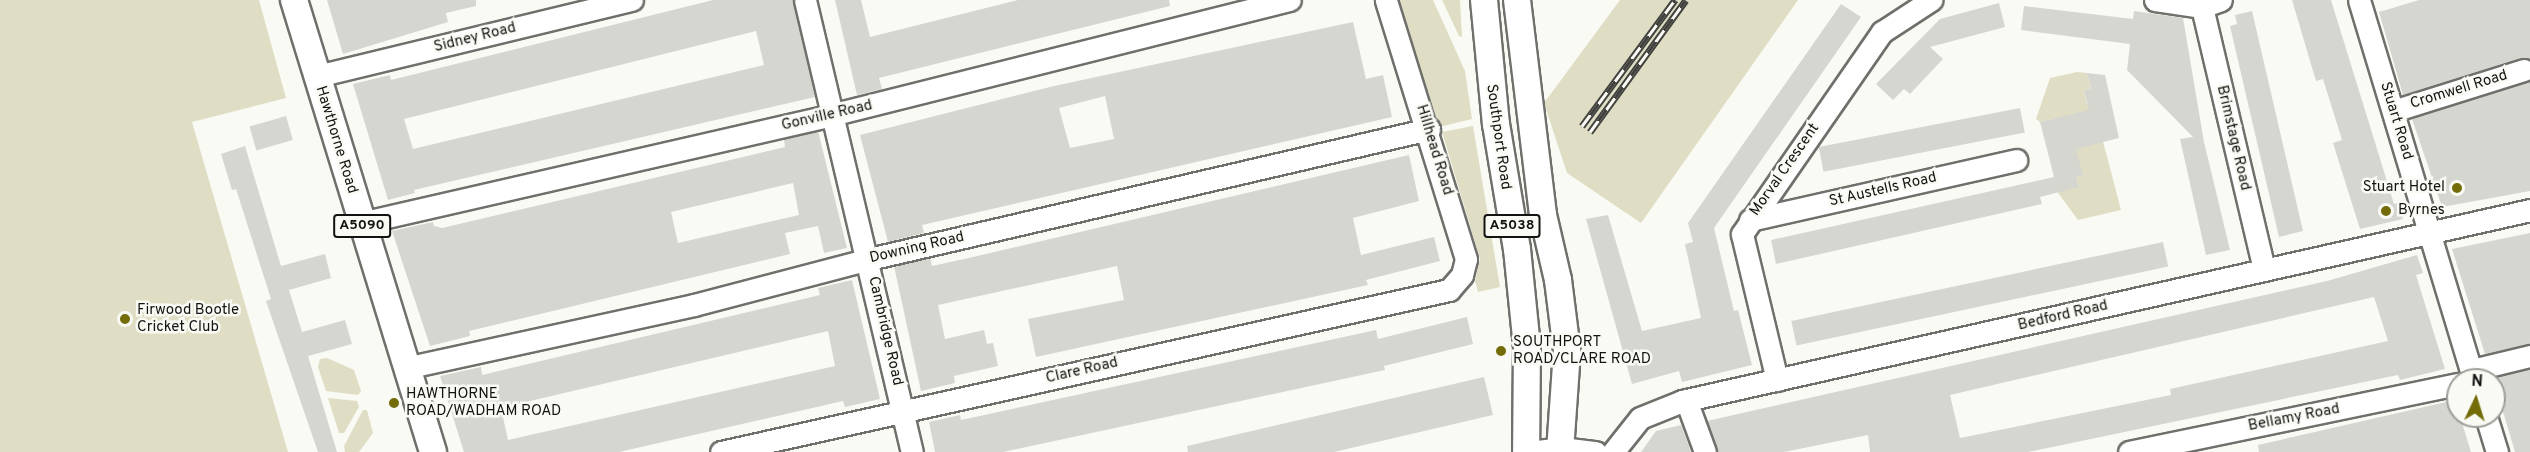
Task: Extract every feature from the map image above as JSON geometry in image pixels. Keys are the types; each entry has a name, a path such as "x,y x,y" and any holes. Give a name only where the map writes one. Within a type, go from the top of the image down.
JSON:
{"main road":[{"name":"Hawthorne Road","path":"294,0 405,368 433,452"},
{"name":"Southport Road","path":"1484,0 1496,124 1517,249 1527,347 1528,452"},
{"name":"A5038","path":"1516,0 1544,214 1558,280 1567,351 1561,450"}],"street":[{"name":"Sidney Road","path":"317,76 632,0"},
{"name":"Cambridge Road","path":"805,0 831,116 869,259 912,452"},
{"name":"Gonville Road","path":"361,223 831,116 1290,0"},
{"name":"Hillhead Road","path":"1386,0 1429,129 1466,260 1459,281 1443,293"},
{"name":"Morval Crescent","path":"1777,380 1742,234 1882,32 1931,0"},
{"path":"2155,0 2212,3"},
{"name":"Stuart Road","path":"2359,0 2430,231 2467,368"},
{"name":"Brimstage Road","path":"2212,3 2264,270"},
{"name":"Cromwell Road","path":"2393,111 2524,70"},
{"name":"Downing Road","path":"405,368 693,305 869,259 1429,129"},
{"name":"St Austells Road","path":"1750,220 2016,160"},
{"name":"Bedford Road","path":"1613,452 1640,418 1686,400 2530,210"},
{"name":"Clare Road","path":"721,452 1443,293"},
{"name":"Bellamy Road","path":"2497,368 2530,356"},
{"name":"Bellamy Road","path":"2129,452 2446,383"},
{"path":"1686,400 1705,452"},
{"path":"2490,428 2497,452"},
{"path":"1528,452 1561,450 1596,452"}],"green space":[{"name":"Firwood Bootle Cricket Club","path":"0,0 259,0 286,98 192,122 288,452 0,452"},
{"path":"1399,0 1433,0 1465,71 1472,119 1439,127"},
{"path":"1442,0 1460,0 1462,37 1459,36"},
{"path":"1620,0 1798,0 1641,223 1567,173 1544,103"},
{"path":"2077,72 2087,73 2091,89 2084,90 2087,104 2093,103 2121,210 2078,220 2053,186 2079,187 2076,177 2082,176 2062,117 2040,122 2036,119 2050,78"},
{"path":"1473,126 1500,287 1478,292 1475,281 1480,259 1442,132"},
{"path":"327,358 354,370 361,391 358,395 326,391 318,367 320,359"},
{"path":"328,398 357,401 359,407 344,433 339,433"},
{"path":"363,410 367,410 373,433 359,452 345,452 344,446"}],"building":[{"path":"327,0 476,0 476,6 446,13 448,22 343,54"},
{"path":"713,0 793,0 815,97 414,190 415,193 388,200 353,84 390,75 391,80","holes":["756,31 764,65 413,149 404,119"]},
{"path":"835,0 861,0 870,37 1018,0 1169,0 1170,6 879,78 882,89 857,95"},
{"path":"2292,0 2331,0 2394,204 2398,203 2403,219 2360,229 2333,143 2342,140 2323,79 2316,81"},
{"path":"2419,0 2530,0 2530,59 2520,58 2403,95 2379,12"},
{"path":"1999,3 2005,27 1930,47 1943,59 1910,94 1904,89 1893,100 1876,84 1940,19"},
{"path":"1841,4 1861,17 1714,228 1734,311 1738,310 1752,365 1682,382 1679,371 1632,384 1586,219 1608,215 1642,331 1701,318 1685,244 1693,242 1688,223"},
{"path":"2024,6 2133,19 2134,11 2183,18 2204,142 2230,250 2206,255 2180,139 2193,137 2127,70 2130,44 2021,30"},
{"path":"2252,11 2303,231 2279,237 2230,26 2237,24 2235,15"},
{"path":"1353,22 1366,79 1383,75 1392,117 922,225 924,233 888,242 860,135 1054,86","holes":["1105,96 1114,139 1070,148 1059,108"]},
{"path":"2087,73 2105,75 2119,138 2076,149 2083,176 2076,177 2079,187 2040,197 2042,204 1776,264 1771,240 2054,177 2040,122 2089,110 2084,90 2091,89"},
{"path":"2530,81 2530,191 2442,207 2412,119"},
{"path":"2020,108 2025,133 1824,172 1819,147"},
{"path":"286,116 293,140 256,151 249,126"},
{"path":"818,131 847,248 824,253 818,226 785,233 790,254 469,331 470,336 430,346 392,231 433,222 434,226 442,228 785,147 784,139","holes":["793,183 799,215 678,243 671,212"]},
{"path":"245,146 281,266 325,254 331,278 289,290 302,332 345,320 352,344 308,356 337,452 318,452 266,301 271,299 236,189 232,190 221,154"},
{"path":"1409,155 1419,201 1353,218 1361,255 1434,237 1440,261 1366,280 1368,285 1036,357 1028,319 1124,300 1117,266 938,305 945,339 984,330 987,344 993,343 998,366 954,376 955,383 921,391 894,266 930,258 932,266"},
{"path":"2530,233 2530,344 2485,354 2452,249"},
{"path":"2163,242 2168,266 1797,345 1791,321"},
{"path":"2417,255 2423,273 2416,275 2445,369 2400,380 2398,375 2028,452 1870,452 1868,435 1784,452 1717,452 1707,421 2327,281","holes":["2374,297 2388,341 2170,389 2171,395 1960,438 1950,395"]},
{"path":"852,280 880,399 845,407 843,401 619,452 464,452 440,376 481,367 482,375 820,295 818,288","holes":["828,331 835,366 508,440 501,408"]},
{"path":"1467,317 1473,344 1384,366 1385,370 1003,452 935,452 929,422 960,415 961,420 1376,330 1378,339"},
{"path":"2530,369 2530,452 2515,452 2506,422 2506,375"},
{"path":"1484,377 1493,415 1334,452 1188,452 1187,446"},
{"path":"2446,402 2446,428 2464,428 2471,452 2259,452 2258,445"},
{"path":"1681,425 1691,452 1641,452 1656,431"}],"railway":[{"path":"1582,126 1675,0"},
{"path":"1590,132 1686,0"}],"place":[{"name":"Stuart Hotel","path":"2457,188"},
{"name":"Byrnes","path":"2386,211"},
{"name":"Firwood Bootle Cricket Club","path":"125,319"},
{"name":"SOUTHPORT ROAD/CLARE ROAD","path":"1501,351"},
{"name":"HAWTHORNE ROAD/WADHAM ROAD","path":"394,403"}]}
